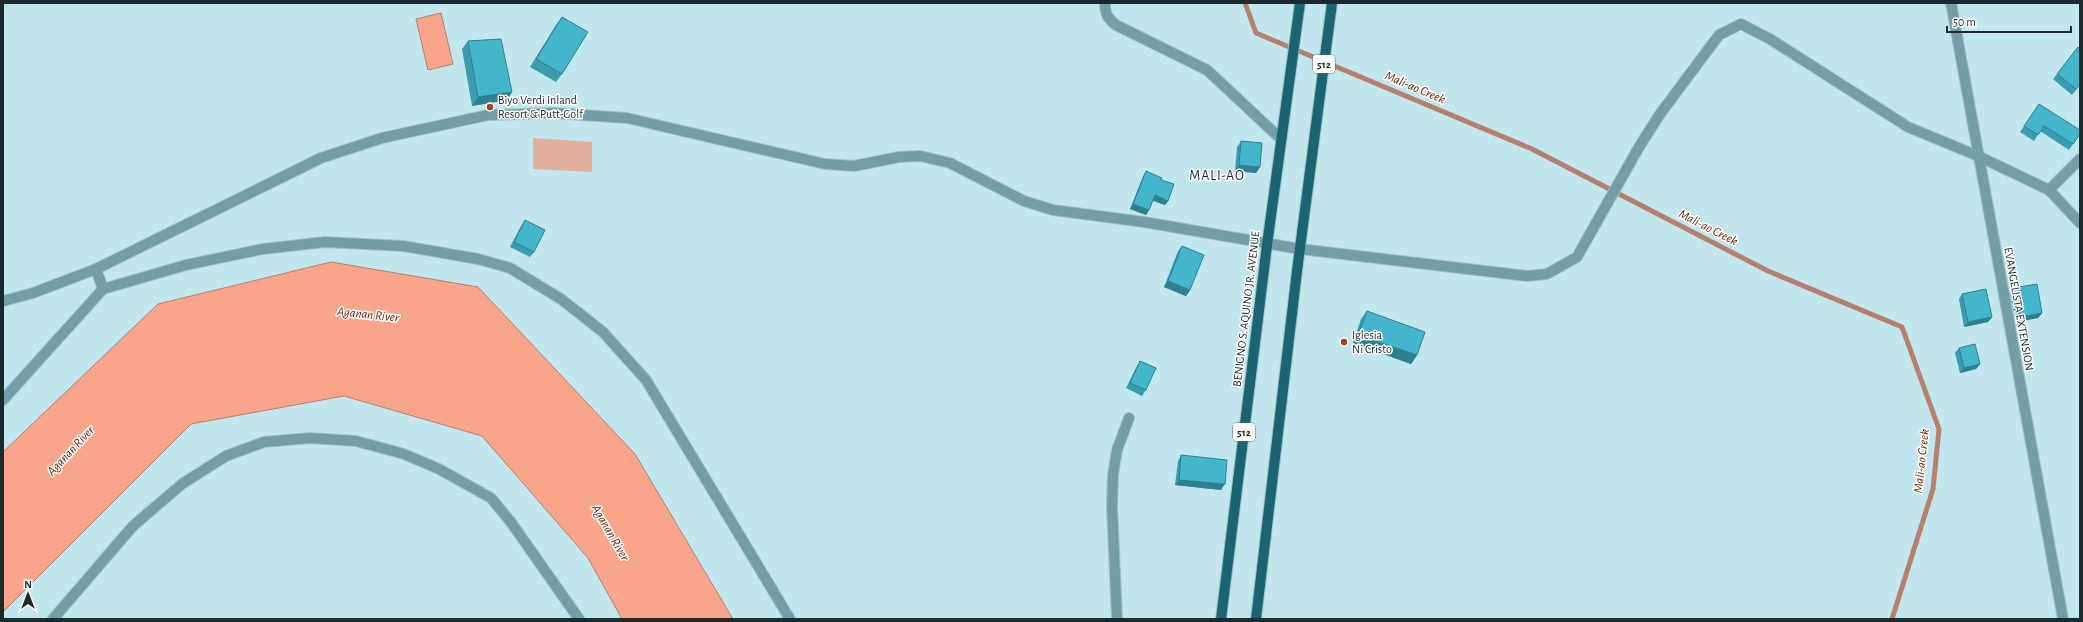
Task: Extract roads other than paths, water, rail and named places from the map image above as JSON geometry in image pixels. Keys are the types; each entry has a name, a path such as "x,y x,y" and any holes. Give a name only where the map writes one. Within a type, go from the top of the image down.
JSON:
{"main road":[{"name":"BENIGNO S. AQUINO JR. AVENUE","path":"1221,619 1286,95 1300,3"},
{"name":"512","path":"1256,619 1300,250 1332,3"}],"street":[{"path":"1105,3 1105,12 1108,19 1116,26 1207,70 1281,139"},
{"name":"EVANGELISTA EXTENSION","path":"1951,3 2063,619"},
{"path":"3,301 34,292 96,269 321,158 382,138 488,115 553,113 627,118 825,164 854,166 899,157 920,156 950,163 1024,201 1053,210 1144,222 1300,250 1527,276 1546,274 1577,257 1660,114 1719,35 1741,24 1770,39 1908,128 1978,156 2049,190 2080,223"},
{"path":"2049,190 2080,159"},
{"path":"3,400 103,289 186,265 263,249 325,242 403,246 478,258 510,268 561,299 603,332 646,380 790,619"},
{"path":"96,269 103,289"},
{"path":"1117,619 1112,506 1113,475 1117,450 1129,418"},
{"path":"53,619 133,526 182,484 226,456 264,442 310,438 356,441 404,454 439,469 491,498 510,521 579,619"}],"water":[{"path":"441,13 453,64 428,70 416,19"},
{"name":"Aganan River","path":"331,262 478,287 635,454 733,619 622,619 588,558 482,436 344,396 191,424 3,612 3,452 158,304"}],"waterway":[{"name":"Mali-ao Creek","path":"1245,3 1256,33 1532,149 1768,271 1902,327 1939,429 1933,489 1892,619"}],"place":[{"name":"Biyo Verdi Inland Resort & Putt-Golf","path":"490,107"},
{"name":"Iglesia Ni Cristo","path":"1344,342"}],"district":[{"name":"MALI-AO","path":"1217,176"}]}
